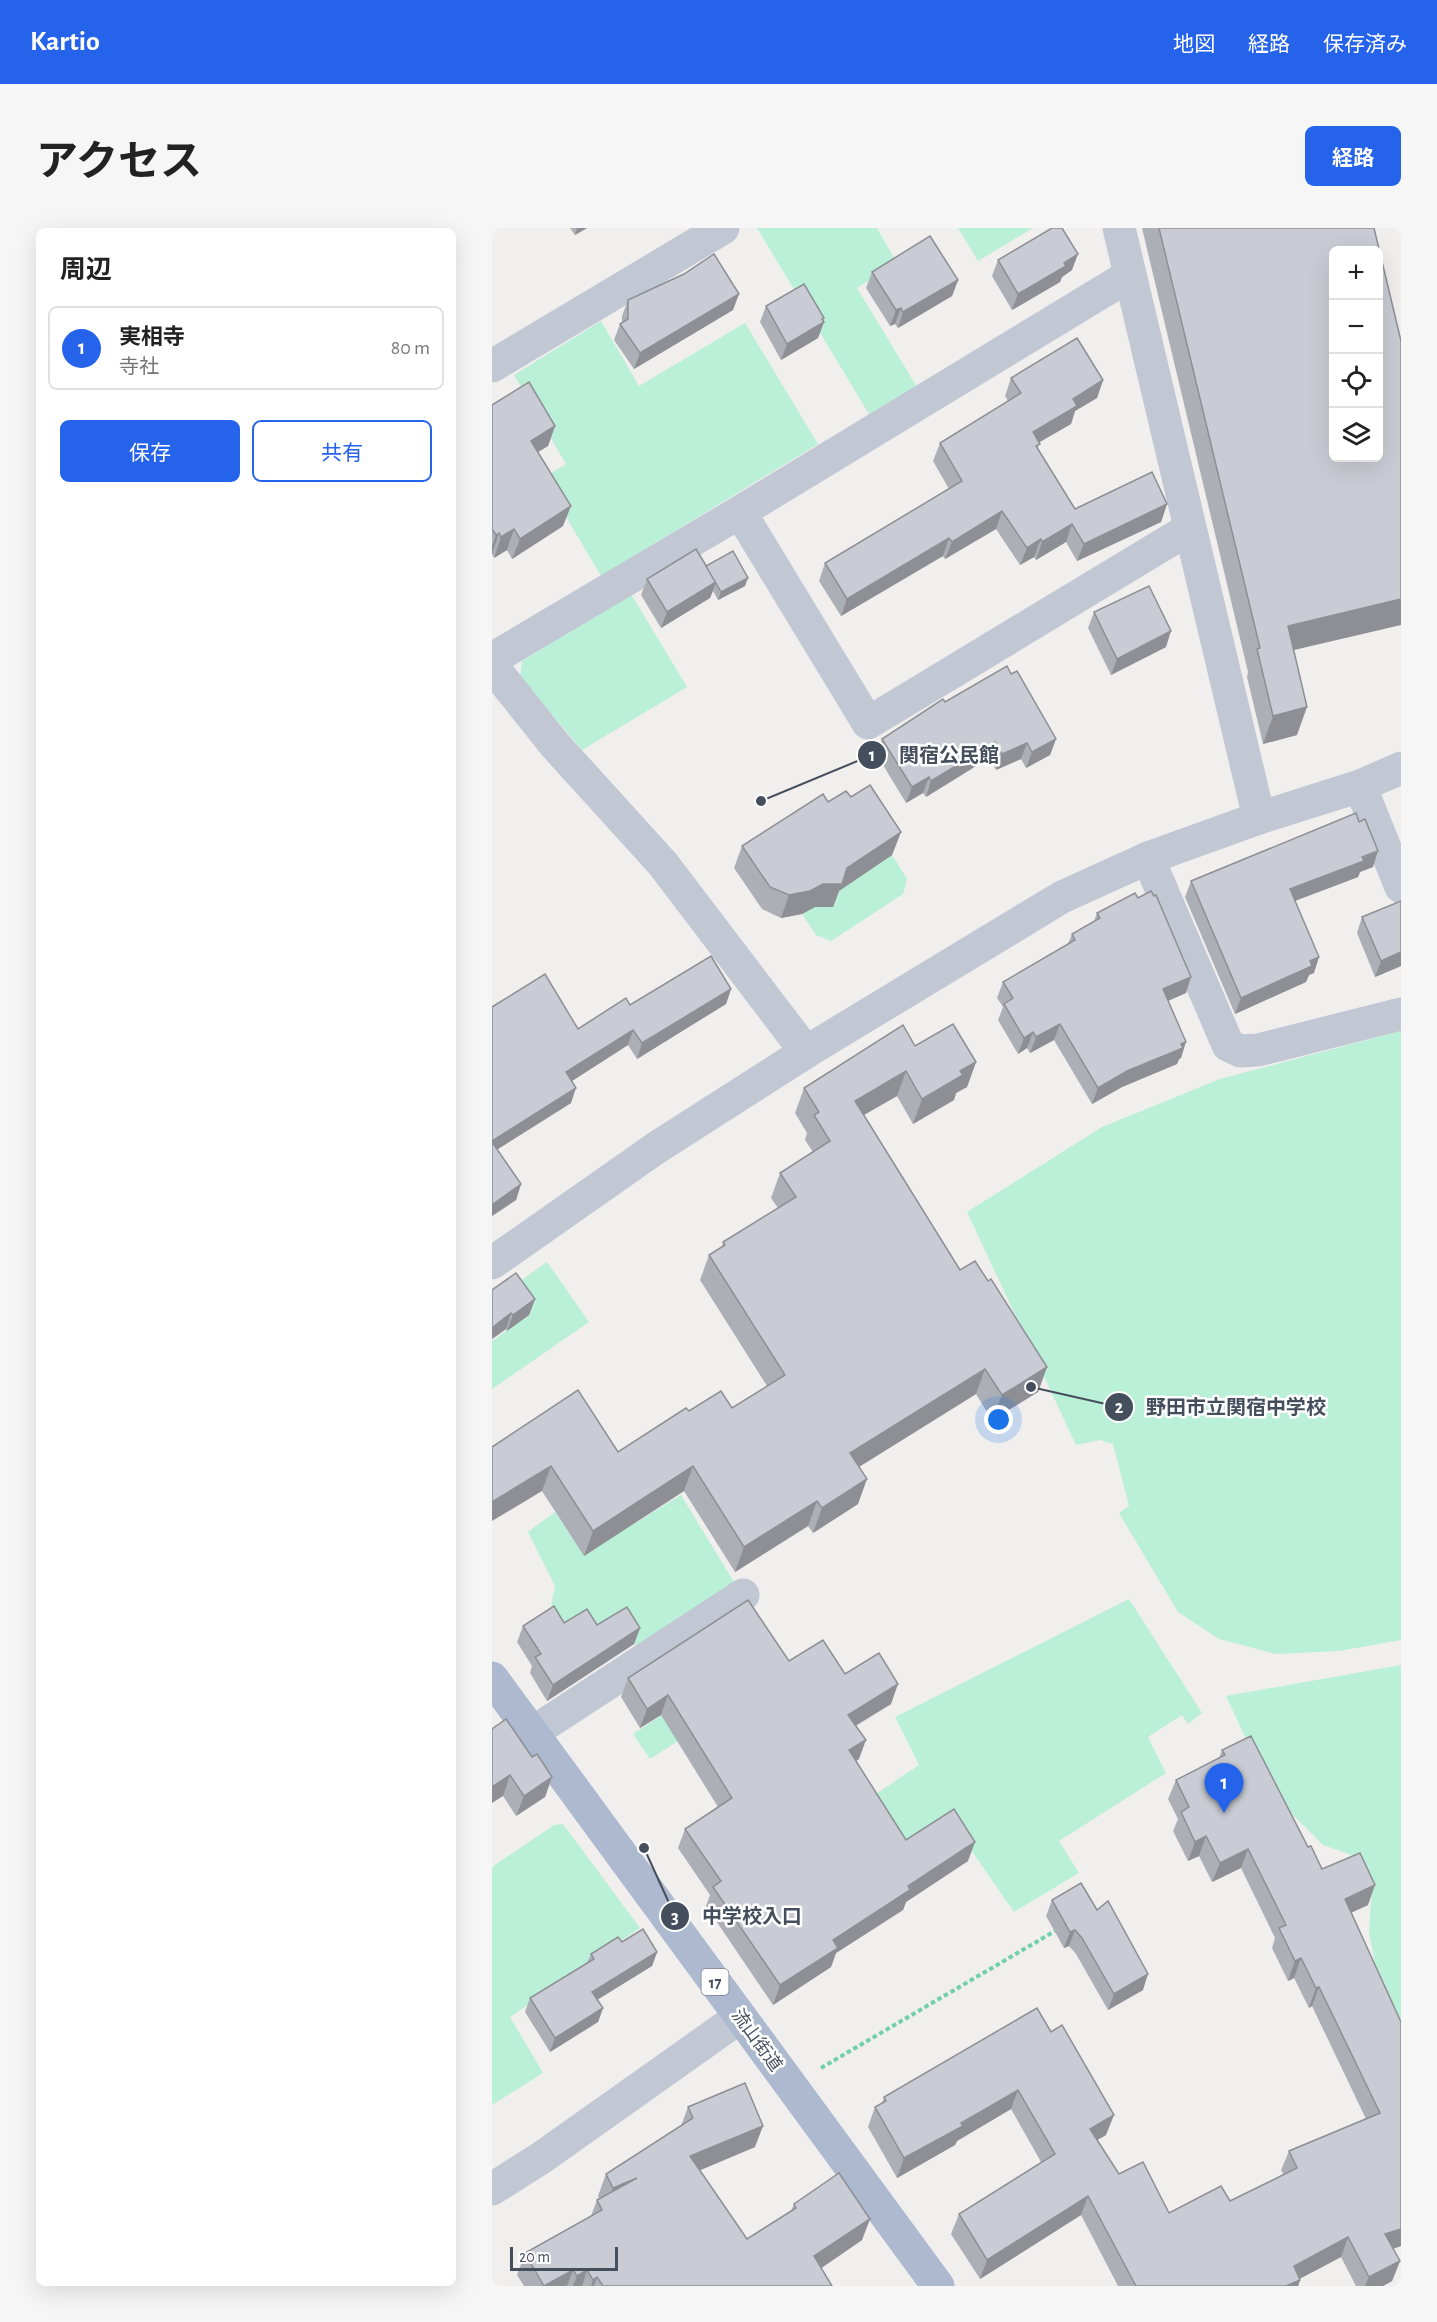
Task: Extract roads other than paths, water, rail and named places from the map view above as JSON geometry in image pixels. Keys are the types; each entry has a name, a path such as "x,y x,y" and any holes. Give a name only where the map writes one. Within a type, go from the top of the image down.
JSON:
{"main road":[{"name":"流山街道","path":"492,1678 938,2286"}],"street":[{"path":"492,366 723,228"},
{"path":"1119,228 1259,818"},
{"path":"492,659 740,513 1130,275"},
{"path":"740,513 868,723 1190,529"},
{"path":"492,666 555,745 663,864 806,1052"},
{"path":"492,1263 656,1148 806,1052 1062,897 1148,858 1259,818 1360,786 1401,768"},
{"path":"1360,786 1401,887"},
{"path":"1148,858 1228,1045 1240,1052 1258,1050 1401,1014"},
{"path":"532,1732 743,1595"},
{"path":"492,2189 541,2158 740,2017"}],"place":[{"name":"関宿公民館","path":"761,801"},
{"name":"野田市立関宿中学校","path":"1031,1387"},
{"name":"実相寺","path":"1224,1813"},
{"name":"中学校入口","path":"644,1848"}]}
